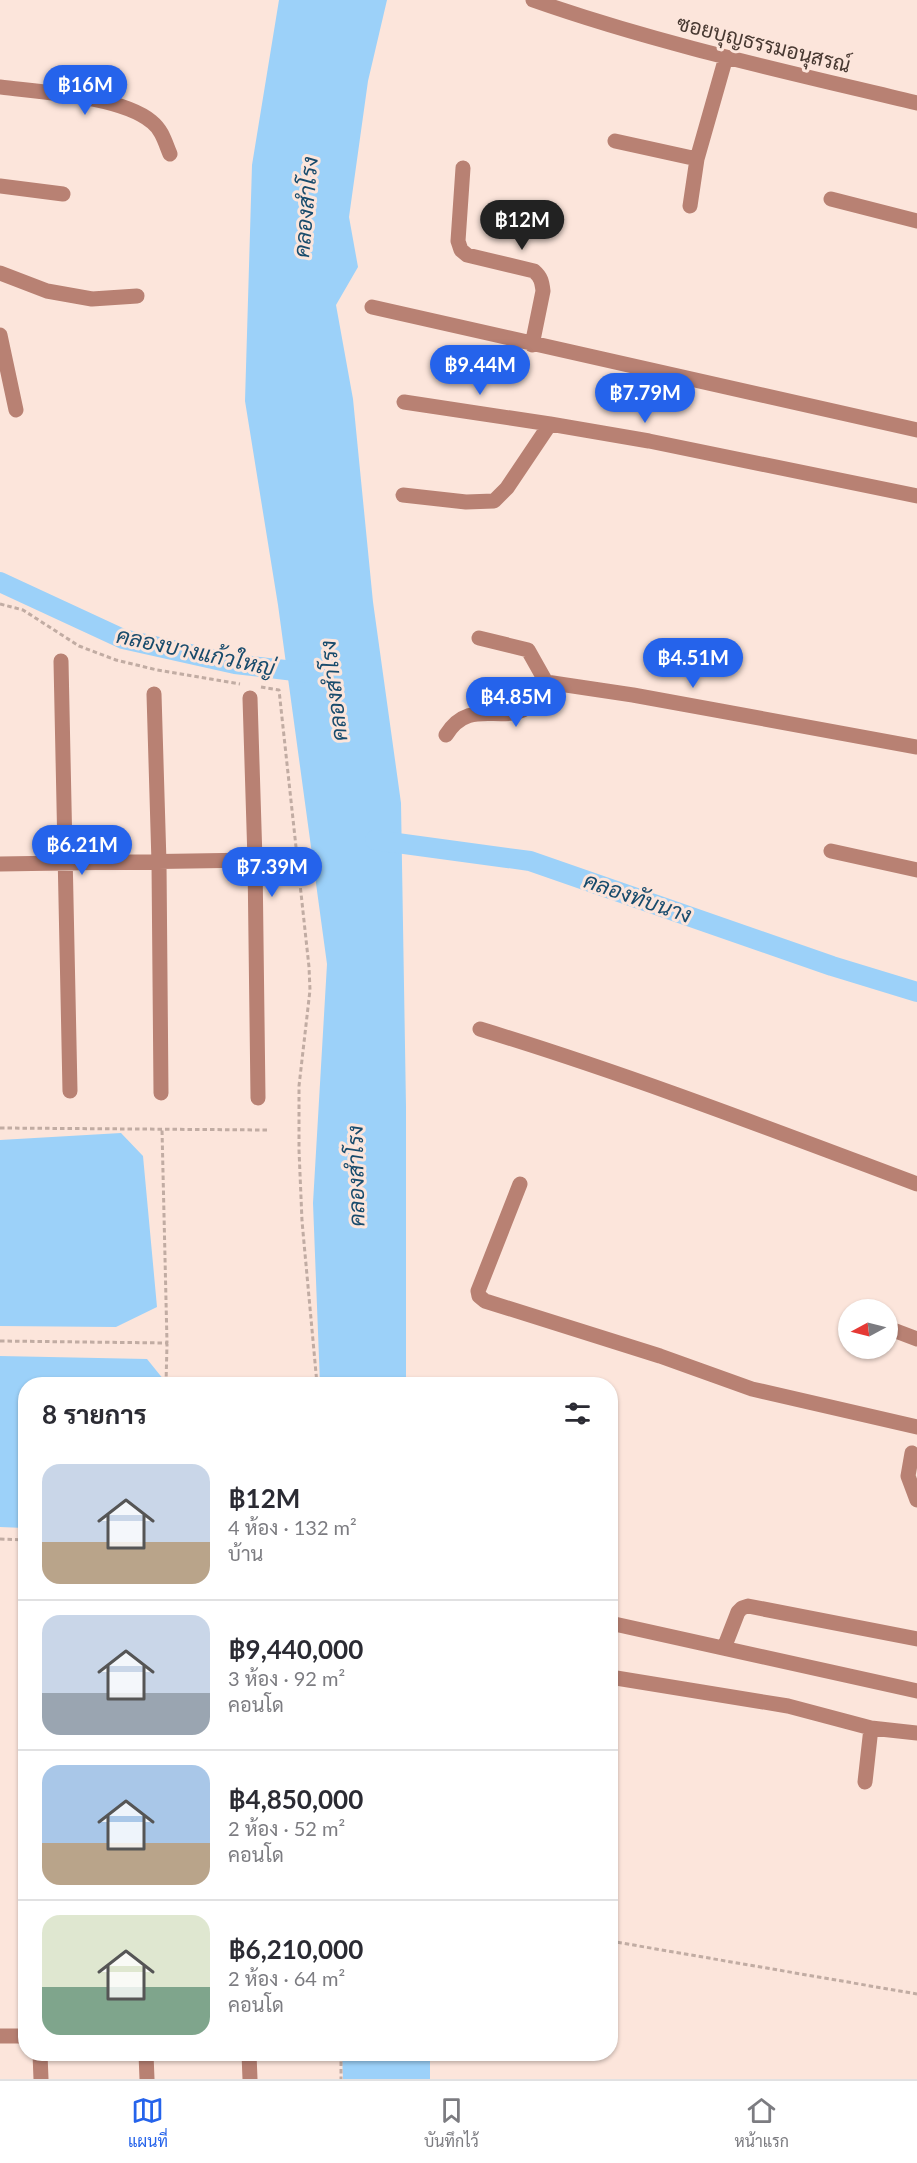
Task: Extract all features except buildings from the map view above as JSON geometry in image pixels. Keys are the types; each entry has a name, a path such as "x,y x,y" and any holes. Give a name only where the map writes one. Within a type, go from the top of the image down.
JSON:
{"street":[{"name":"ซอยบุญธรรมอนุสรณ์","path":"533,0 575,15 726,57 917,103"},
{"path":"690,206 697,159 726,57"},
{"path":"0,87 124,107 152,121 160,130 170,154"},
{"path":"615,141 697,159"},
{"path":"463,168 458,241 461,250 467,255 534,271 542,283 543,291 532,345"},
{"path":"0,186 63,194"},
{"path":"831,199 917,221"},
{"path":"0,273 47,291 92,299 137,296"},
{"path":"372,308 917,430"},
{"path":"0,335 2,361 16,410"},
{"path":"404,402 649,441 917,496"},
{"path":"403,495 466,502 494,501 507,488 550,424"},
{"path":"479,638 528,650 546,682"},
{"path":"61,661 70,1091"},
{"path":"446,735 452,726 464,717 476,714 509,713 524,709 536,700 546,682"},
{"path":"546,682 633,695 917,747"},
{"path":"154,694 159,863 160,1093"},
{"path":"250,698 258,1098"},
{"path":"831,851 917,870"},
{"path":"0,864 255,860"},
{"path":"480,1029 735,1116 917,1184"},
{"path":"520,1184 477,1291 485,1301 660,1356 752,1389 917,1427"},
{"path":"898,1332 917,1339"},
{"path":"912,1453 908,1476 917,1500"},
{"path":"724,1648 738,1612 748,1606 917,1639"},
{"path":"618,1625 917,1691"},
{"path":"618,1678 788,1706 871,1728 917,1733"},
{"path":"865,1782 871,1728"},
{"path":"0,2036 18,2036"},
{"path":"40,2061 41,2079"},
{"path":"146,2061 147,2079"},
{"path":"249,2061 250,2079"}],"path":[{"path":"0,1128 268,1130"},
{"path":"162,1129 166,1377"},
{"path":"0,1341 167,1343"},
{"path":"0,1539 18,1540"},
{"path":"618,1942 917,1994"},
{"path":"341,2061 341,2079"}],"water":[{"name":"คลองสำโรง","path":"279,0 387,0 368,81 349,217 358,267 336,305 353,399 373,602 401,803 406,1107 406,1377 320,1377 313,1203 327,964 278,605 245,401 252,165"},
{"path":"121,1133 143,1156 157,1307 116,1327 0,1326 0,1140"},
{"path":"0,1356 147,1359 162,1377 18,1377 18,1528 0,1527"},
{"path":"342,2061 430,2061 430,2079 343,2079"}],"waterway":[{"name":"คลองบางแก้วใหญ่","path":"0,582 123,639 235,664 311,673"},
{"name":"คลองทับนาง","path":"375,840 530,861 832,966 917,992"}]}
